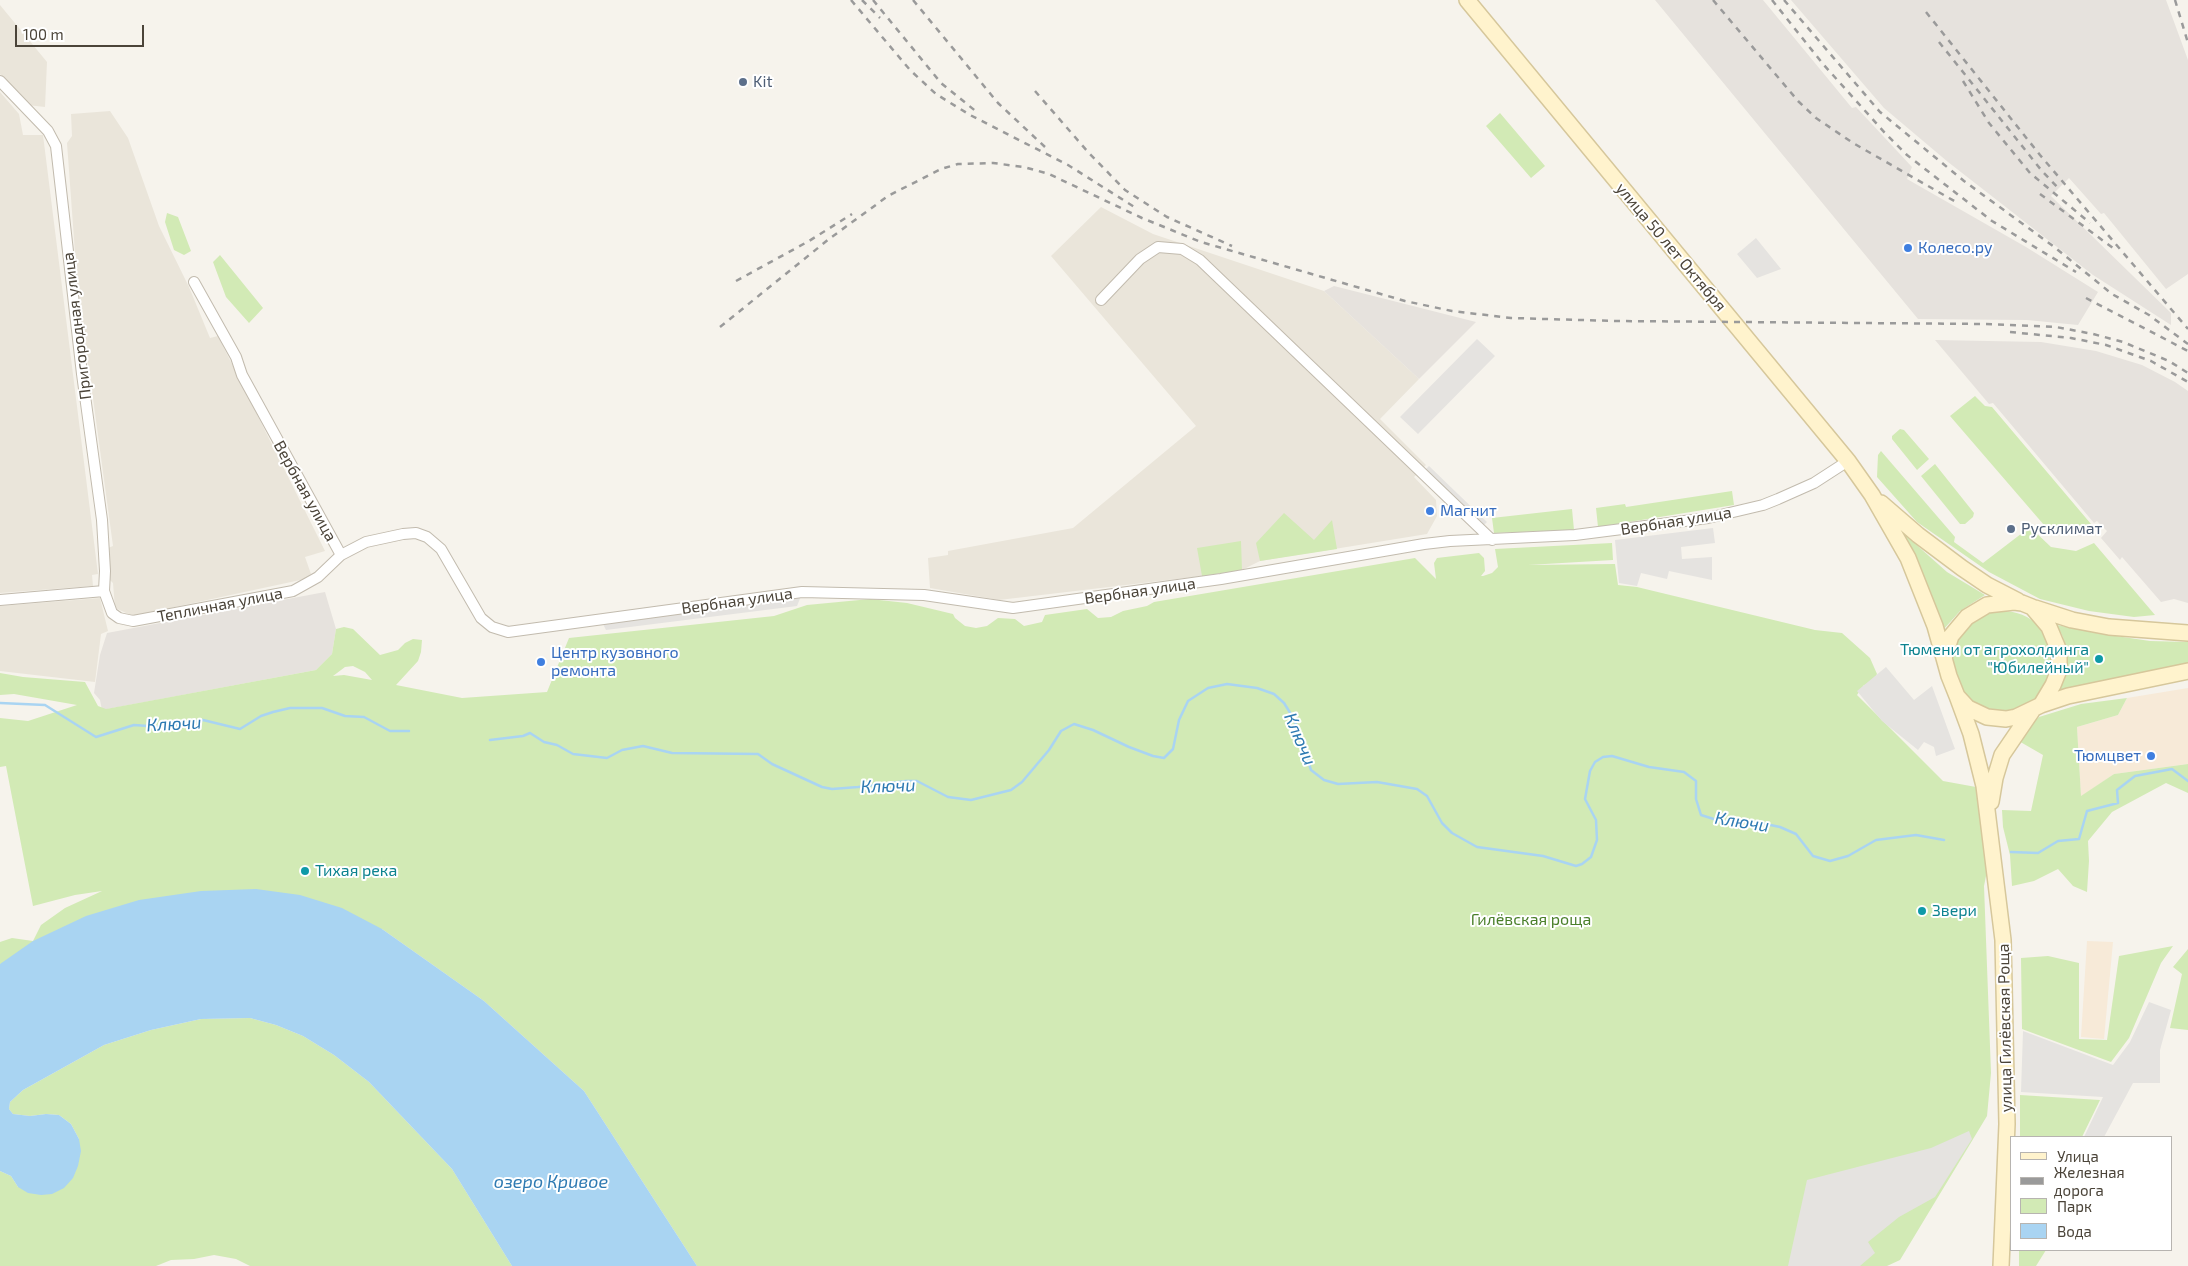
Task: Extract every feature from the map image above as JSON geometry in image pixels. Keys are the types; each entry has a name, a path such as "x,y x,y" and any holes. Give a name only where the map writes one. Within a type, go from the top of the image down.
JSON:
{"main road":[{"name":"улица 50 лет Октября","path":"1467,0 1848,461 1872,495"},
{"path":"1872,495 1918,535 1962,568 1987,585 2027,605 2072,620 2109,627 2188,633"},
{"path":"1872,495 1908,558 1935,626 1948,676 1957,696 1978,763 1989,820"},
{"path":"1944,658 1952,636 1967,617 1977,610 1997,603 2027,605 2049,627 2059,651 2059,670 2048,695 2007,747 1997,768 1992,789 1989,820"},
{"path":"1957,696 1968,708 1986,717 2006,718 2068,696 2188,671"},
{"name":"улица Гилёвская Роща","path":"1989,820 2004,940 2007,1124 2001,1266"}],"street":[{"name":"Пригородная улица","path":"0,81 48,131 56,146 82,374 102,520 105,571 104,591"},
{"path":"1101,300 1140,260 1158,247 1182,250 1200,260 1492,540"},
{"name":"Вербная улица","path":"194,282 236,357 242,375 341,556 366,542 384,538 416,533 427,538 441,549 481,618 492,627 508,632 802,592 924,595 1013,608 1200,583 1424,544 1593,533 1718,516 1763,505 1778,499 1814,483 1848,461"},
{"name":"Тепличная улица","path":"104,591 112,613 119,618 133,621 293,591 318,577 341,556"},
{"path":"0,600 104,591"}],"shaded area":[{"path":"1655,0 1763,0 1852,108 1856,107 1912,167 1907,179 2026,247 2098,292 2078,325 2027,320 1918,319"},
{"path":"1791,0 2166,0 2188,60 2188,274 2166,289 2104,213 2101,214 2069,178 2051,196 2171,313 2171,325 2093,275 1948,162 1884,108"},
{"path":"0,5 47,62 45,107 27,105 0,74"},
{"path":"0,92 19,114 23,135 43,135 98,574 92,575 93,586 0,593"},
{"path":"110,111 128,138 159,226 189,287 210,338 218,336 325,551 305,557 311,574 305,579 133,616 115,608 113,583 110,580 108,548 113,546 89,369 81,335 67,143 72,136 71,114"},
{"path":"1101,207 1153,234 1324,291 1419,379 1380,419 1426,465 1414,477 1436,500 1437,516 1427,534 1260,561 1242,570 999,600 930,588 928,558 948,555 948,551 1073,528 1196,426 1051,256"},
{"path":"1756,238 1781,269 1757,278 1737,254"},
{"path":"1334,286 1476,322 1419,379 1324,291"},
{"path":"1477,339 1495,356 1418,434 1400,417"},
{"path":"1935,340 2041,342 2096,351 2142,365 2188,391 2188,603 2174,599 2161,602 2122,557 2120,560 2101,538 2107,531 2097,521 2094,523 1993,403 1989,404"},
{"path":"1429,466 1487,522 1482,527 1424,471"},
{"path":"1713,528 1715,543 1681,547 1682,559 1712,557 1712,580 1669,571 1667,579 1641,573 1637,586 1619,583 1615,540"},
{"path":"325,592 336,629 332,654 316,670 102,710 100,700 94,693 100,655 107,633"},
{"path":"801,596 797,606 606,630 602,622"},
{"path":"100,598 108,631 101,634 95,682 0,671 0,606"},
{"path":"1886,667 1914,700 1932,686 1955,749 1936,756 1934,747 1924,742 1918,750 1882,721 1857,691"},
{"path":"2188,688 2188,764 2114,774 2081,797 2077,727 2118,715 2127,698"},
{"path":"2087,941 2113,942 2104,1039 2081,1037"},
{"path":"2149,1002 2171,1010 2160,1050 2160,1083 2133,1083 2105,1136 2084,1136 2103,1097 2021,1092 2023,1031 2113,1065 2130,1042"},
{"path":"1969,1131 1972,1139 1935,1197 1899,1217 1868,1242 1875,1253 1860,1266 1788,1266 1807,1180 1931,1148"}],"green space":[{"path":"1500,113 1545,166 1531,178 1486,126"},
{"path":"167,213 178,217 191,251 184,255 174,250 165,222"},
{"path":"220,255 263,308 249,323 226,297 213,262"},
{"path":"1975,396 1985,406 1992,407 2091,524 2079,533 2067,534 2044,525 1950,416"},
{"path":"1900,429 1904,430 1929,459 1917,470 1892,439 1892,436"},
{"path":"1881,451 1955,537 1954,542 1983,563 2030,527 2051,547 2076,551 2094,543 2155,615 2134,617 2089,611 2040,599 1989,572 1917,522 1877,477 1878,455"},
{"path":"1935,464 1974,513 1973,517 1965,524 1960,524 1921,476"},
{"path":"1732,491 1734,505 1598,527 1596,508 1625,504 1626,507"},
{"path":"1572,509 1574,530 1494,533 1492,518"},
{"path":"1284,513 1314,540 1332,520 1337,549 1260,561 1256,543"},
{"path":"1902,532 1947,572 1985,595 1960,611 1943,630 1931,593"},
{"path":"1241,541 1242,570 1202,576 1197,548"},
{"name":"Гилёвская роща","path":"1612,543 1613,560 1528,565 1615,564 1618,585 1637,587 1815,630 1842,633 1870,658 1877,674 1872,684 1864,685 1857,695 1943,781 1976,787 1987,871 1984,886 1991,1073 1987,1116 1900,1260 1887,1266 697,1266 584,1091 484,1001 382,929 0,964 0,942 12,938 33,941 41,925 65,908 102,891 75,895 33,906 6,766 0,767 0,718 28,721 77,705 14,694 0,695 0,673 23,677 85,682 98,706 106,709 316,670 332,654 336,629 344,627 353,629 380,655 398,650 405,643 413,639 422,640 418,661 396,685 462,698 547,692 569,638 774,616 807,605 870,599 907,603 953,614 965,626 976,628 987,626 998,618 1015,619 1024,626 1042,622 1045,615 1087,609 1098,618 1111,617 1123,611 1147,606 1154,602 1415,558 1436,579 1434,563 1437,558 1479,553 1484,558 1485,571 1481,576 1483,576 1492,573 1498,567 1495,549","holes":["353,666 365,672 372,680 344,675 333,676 345,667"]},
{"path":"2003,611 2013,612 2031,619 2045,633 2052,651 2052,671 2045,689 2031,703 2013,710 2003,711 1993,710 1975,703 1961,689 1954,671 1953,661 1954,651 1961,633 1975,619 1993,612"},
{"path":"2057,625 2150,641 2188,642 2188,666 2056,694 2063,681 2067,664 2063,637"},
{"path":"2127,698 2118,715 2077,727 2081,796 2114,774 2188,764 2188,793 2166,783 2112,812 2088,841 2087,892 2073,886 2058,869 2034,881 2012,886 2010,855 2003,827 2002,810 2031,811 2043,755 2017,740 2026,728 2039,717 2081,704"},
{"path":"2173,946 2161,963 2129,1038 2111,1062 2022,1029 2021,958 2048,956 2079,963 2079,1039 2107,1040 2119,956"},
{"path":"2188,949 2188,1030 2170,1028 2182,974 2173,967"},
{"path":"250,1018 276,1025 303,1036 334,1055 369,1082 452,1169 512,1266 250,1266 236,1259 214,1255 194,1259 171,1260 156,1266 0,1266 0,1171 11,1176 18,1187 79,1139 71,1124 59,1115 30,1116 13,1114 9,1109 10,1102 23,1090 104,1045 151,1030 201,1019"},
{"path":"2020,1095 2100,1100 2082,1136 2020,1136"},
{"path":"2019,1251 2045,1251 2036,1266 2019,1266"}],"water":[{"name":"озеро Кривое","path":"256,889 300,895 342,908 382,929 484,1001 584,1091 697,1266 512,1266 452,1169 369,1082 334,1055 303,1036 276,1025 250,1018 201,1019 151,1030 104,1045 23,1090 10,1102 9,1109 13,1114 30,1116 59,1115 71,1124 79,1139 81,1151 73,1178 64,1188 52,1194 41,1195 28,1193 18,1187 11,1176 0,1171 0,964 33,941 86,916 139,900 201,891"}],"waterway":[{"name":"Ключи","path":"490,740 523,736 530,733 544,742 557,745 573,754 607,758 622,750 643,746 672,753 758,754 772,764 822,787 832,789 917,781 948,797 971,800 1011,790 1022,782 1049,750 1061,731 1074,724 1093,730 1129,747 1164,758 1173,749 1179,720 1188,701 1208,688 1227,684 1257,688 1274,694 1284,703 1294,719 1311,770 1324,780 1338,784 1377,782 1417,789 1427,796 1442,823 1452,833 1477,847 1543,856 1576,866 1582,864 1591,857 1597,840 1596,820 1585,799 1590,771 1595,762 1603,757 1612,756 1649,767 1684,772 1696,781 1696,799 1701,815 1720,821 1756,822 1780,827 1796,834 1813,856 1830,861 1848,856 1876,840 1916,835 1944,840"},
{"name":"Ключи","path":"0,703 45,705 96,737 134,725 162,727 203,720 240,729 261,716 290,708 322,708 345,716 364,717 390,731 409,731"},
{"name":"Ключи","path":"2011,852 2038,853 2058,841 2079,839 2087,811 2118,803 2117,790 2135,776 2172,769 2188,781"}],"railway":[{"path":"851,0 910,70 936,94 970,115 1068,165 1136,208"},
{"path":"862,0 880,18"},
{"path":"873,0 941,83 978,113"},
{"path":"913,0 998,103 1045,147"},
{"path":"1713,0 1798,101 1816,118 1853,143 1956,202"},
{"path":"1772,0 1823,64 1907,155 1992,221 2076,272"},
{"path":"1784,0 1880,112 1964,181 2053,246 2112,294 2149,315 2188,344"},
{"path":"2175,0 2188,43"},
{"path":"1926,12 2040,155 2188,329"},
{"path":"1939,42 2042,171 2060,190"},
{"path":"1963,81 1989,123 2030,173 2090,223"},
{"path":"1035,91 1088,152 1125,190 1167,217 1232,246"},
{"path":"720,327 829,239 888,196 941,169 958,164 993,163 1024,167 1049,174 1142,218 1201,242 1405,301 1452,311 1511,318 1616,321 1985,324 2056,327 2123,342 2169,361 2188,373"},
{"path":"2040,194 2113,248"},
{"path":"736,281 809,241 852,214"},
{"path":"2086,298 2188,351"},
{"path":"2010,332 2071,338 2106,345 2151,361 2188,382"}],"place":[{"name":"Kit","path":"743,82"},
{"name":"Колесо.ру","path":"1908,248"},
{"name":"Магнит","path":"1430,511"},
{"name":"Русклимат","path":"2011,529"},
{"name":"Тюмени от агрохолдинга \"Юбилейный\"","path":"2099,659"},
{"name":"Центр кузовного ремонта","path":"541,662"},
{"name":"Тюмцвет","path":"2151,756"},
{"name":"Тихая река","path":"305,871"},
{"name":"Звери","path":"1922,911"}]}
